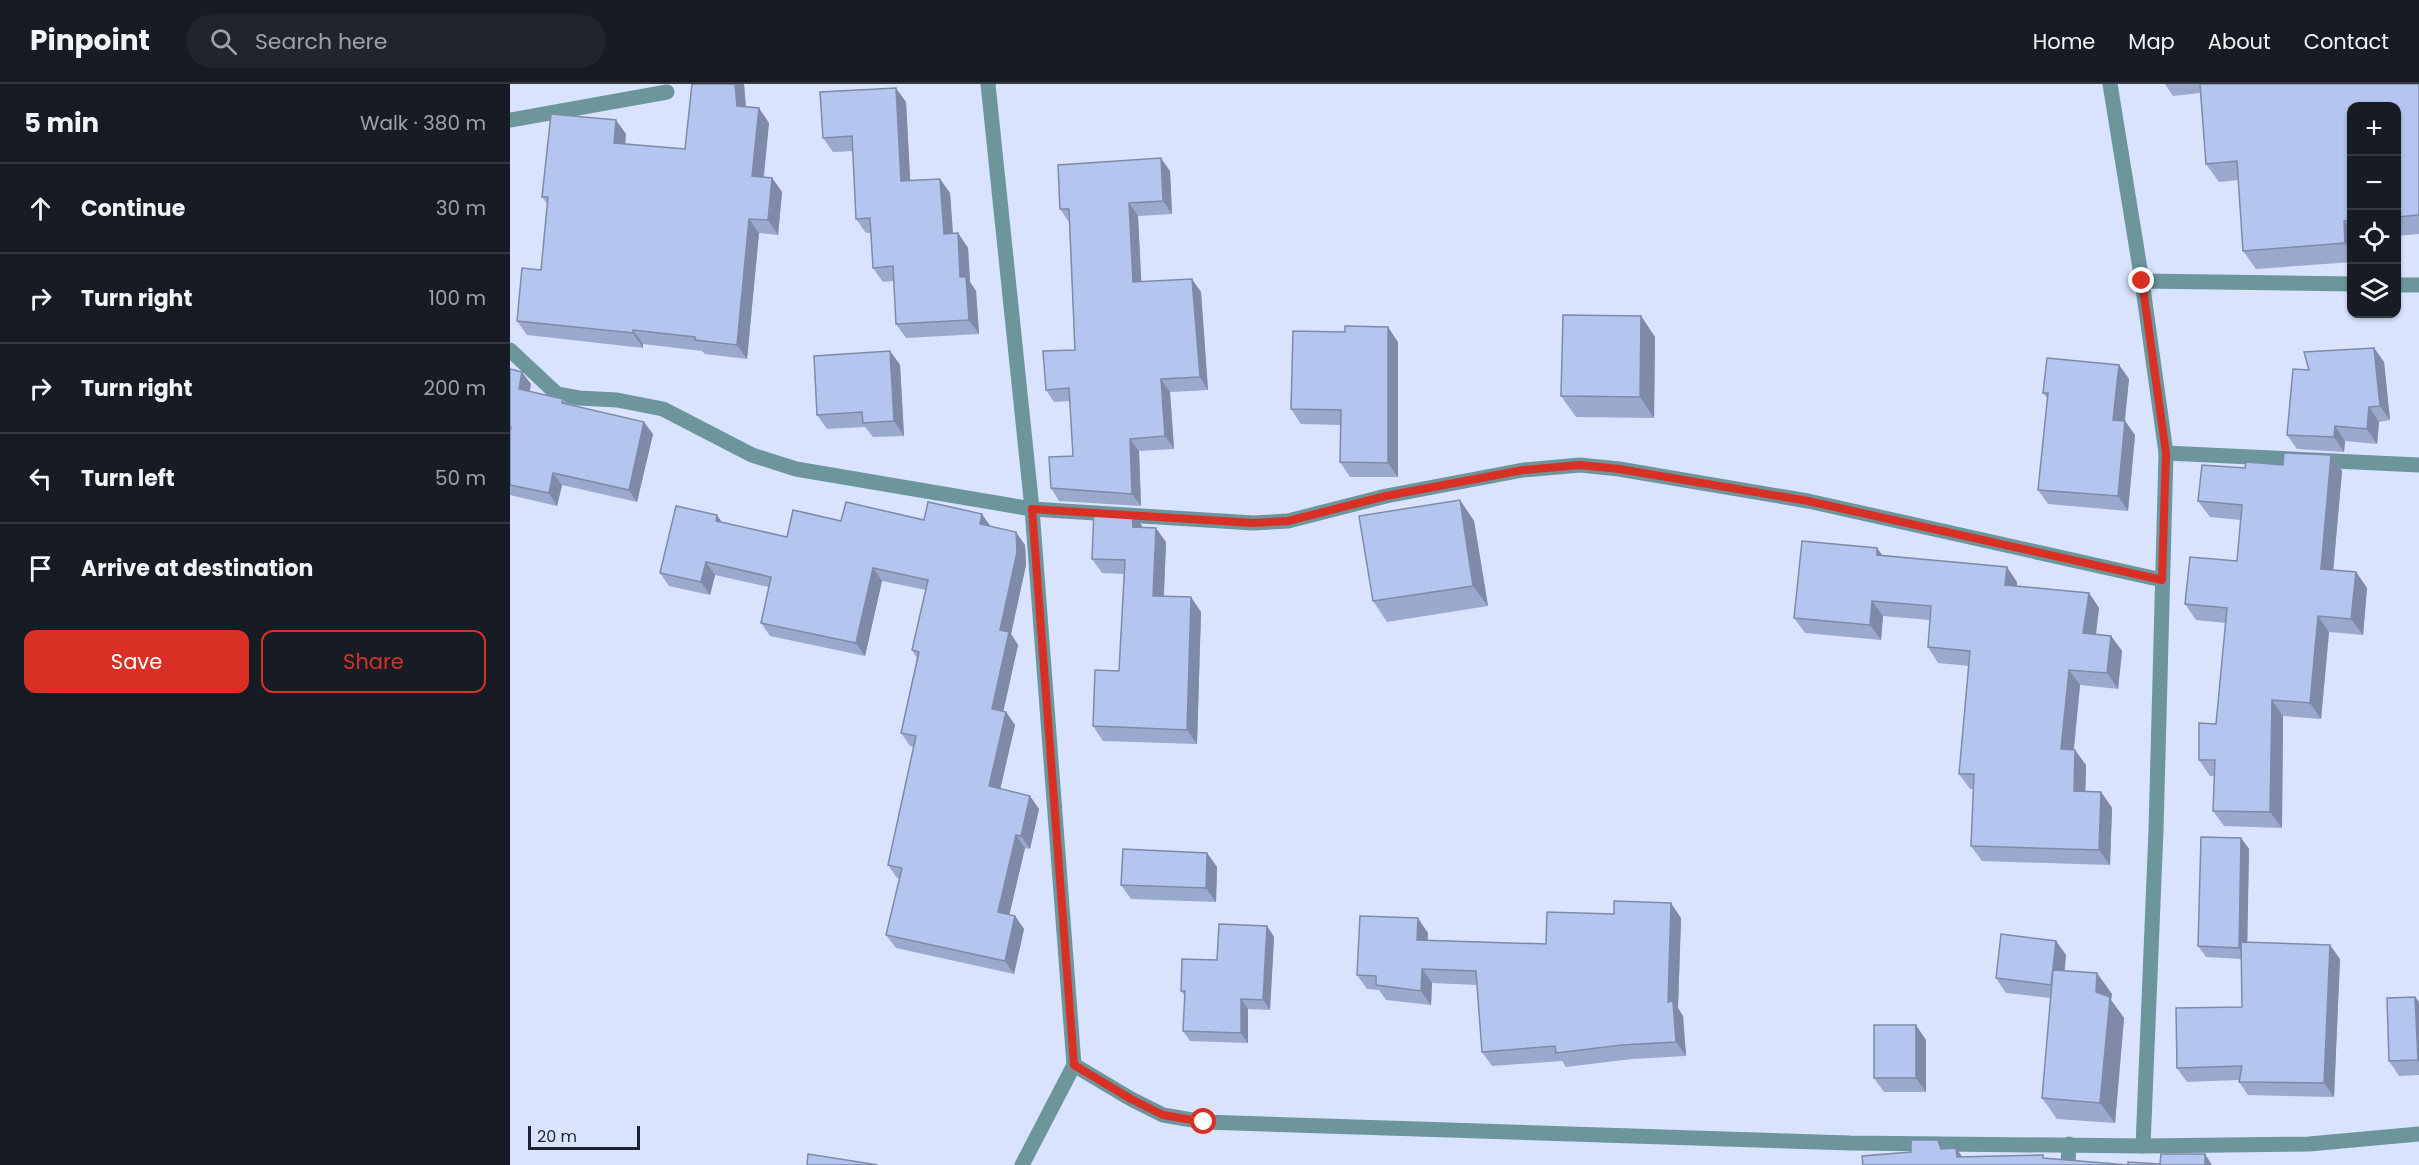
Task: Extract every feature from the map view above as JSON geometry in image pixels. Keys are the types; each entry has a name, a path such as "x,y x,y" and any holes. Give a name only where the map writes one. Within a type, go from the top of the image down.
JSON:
{"street":[{"path":"988,84 1032,509 1074,1065 1022,1165"},
{"path":"2110,84 2142,281 2166,453 2156,830 2143,1146"},
{"path":"510,120 667,92"},
{"path":"2142,281 2347,284"},
{"path":"2401,285 2419,285"},
{"path":"510,350 557,394 617,400 663,409 752,455 796,469 1032,509 1253,523 1288,521 1386,496 1523,470 1580,465 1619,469 1808,501 2162,580"},
{"path":"2166,453 2419,465"},
{"path":"1074,1065 1163,1115 1204,1122 1850,1143 2143,1146 2309,1144 2419,1134"},
{"path":"2068,1165 2069,1144"}],"building":[{"path":"692,84 735,84 737,106 759,108 752,176 772,178 768,220 749,219 737,345 695,340 695,337 633,330 633,333 517,321 522,268 541,270 548,197 542,197 551,114 616,120 614,143 685,149"},
{"path":"2200,84 2419,84 2419,215 2401,217 2401,102 2347,102 2345,243 2243,251 2237,161 2206,164"},
{"path":"896,88 901,181 940,179 944,234 958,233 960,277 966,277 969,320 896,324 893,266 873,268 870,218 856,219 852,136 823,138 820,92"},
{"path":"1161,158 1163,201 1129,203 1133,282 1192,279 1200,377 1161,379 1165,436 1130,439 1132,494 1051,488 1049,457 1073,456 1069,388 1046,390 1043,351 1075,350 1069,209 1060,209 1058,165"},
{"path":"1563,315 1641,316 1640,397 1561,396"},
{"path":"1345,326 1388,327 1388,463 1340,462 1341,410 1291,409 1293,331 1345,332"},
{"path":"2374,348 2380,406 2369,407 2367,429 2335,426 2334,437 2287,435 2293,369 2309,370 2304,352"},
{"path":"890,351 894,421 863,423 862,412 817,415 814,356"},
{"path":"2047,358 2119,365 2113,420 2125,421 2118,496 2038,490 2048,393 2043,393"},
{"path":"510,369 522,372 519,389 563,399 562,403 644,422 629,490 553,473 549,493 510,485"},
{"path":"2284,453 2331,455 2321,569 2356,572 2351,619 2318,616 2310,703 2272,700 2270,812 2213,811 2215,760 2199,760 2199,723 2216,724 2227,608 2185,604 2190,557 2237,561 2242,505 2198,501 2202,465 2245,468 2246,462 2283,465"},
{"path":"1460,500 1473,586 1373,601 1359,516"},
{"path":"846,502 924,520 928,502 982,514 980,524 1016,532 1017,552 1000,630 1009,632 992,709 1006,712 989,786 1030,796 1021,836 1016,835 998,912 1015,916 1005,961 886,935 902,868 888,865 916,736 901,733 919,652 912,650 928,580 873,568 856,643 761,623 771,577 706,562 701,582 660,573 676,506 717,515 716,521 787,537 793,510 841,521"},
{"path":"1094,509 1132,511 1133,527 1156,528 1153,596 1191,597 1187,730 1093,726 1095,670 1119,671 1125,560 1092,559"},
{"path":"1802,541 1877,548 1877,555 2007,567 2005,585 2089,593 2083,633 2111,636 2107,673 2069,670 2061,749 2075,750 2074,791 2101,792 2099,850 1971,846 1974,774 1959,774 1970,651 1928,647 1931,606 1872,601 1870,625 1794,618"},
{"path":"2201,837 2241,838 2239,948 2198,946"},
{"path":"1123,849 1207,853 1206,888 1121,885"},
{"path":"1614,901 1671,903 1668,1002 1673,1001 1676,1042 1622,1045 1556,1053 1555,1046 1482,1052 1476,971 1422,969 1421,991 1376,985 1376,976 1357,975 1360,916 1418,918 1417,940 1546,944 1547,912 1614,914"},
{"path":"1219,924 1267,926 1263,1000 1241,999 1241,1033 1183,1031 1185,991 1181,991 1182,959 1217,960"},
{"path":"2001,934 2056,941 2051,985 1996,978"},
{"path":"2241,942 2330,945 2324,1083 2239,1082 2242,1066 2177,1068 2176,1008 2242,1007"},
{"path":"2053,970 2097,973 2096,992 2110,997 2100,1103 2042,1098"},
{"path":"2415,997 2418,1060 2389,1061 2387,998"},
{"path":"1874,1025 1916,1025 1916,1078 1874,1078"},
{"path":"1911,1140 1938,1140 1941,1149 1956,1148 1957,1157 2043,1155 2043,1158 2128,1165 1863,1165 1862,1156 1911,1152"},
{"path":"808,1154 878,1165 807,1165"},
{"path":"2161,1154 2205,1154 2205,1165 2128,1165 2128,1162 2160,1164"}],"route":[{"path":"1204,1122 1163,1115 1074,1065 1032,509 1253,523 1288,521 1386,496 1523,470 1580,465 1619,469 1808,501 2162,580 2166,453 2142,281"}]}
